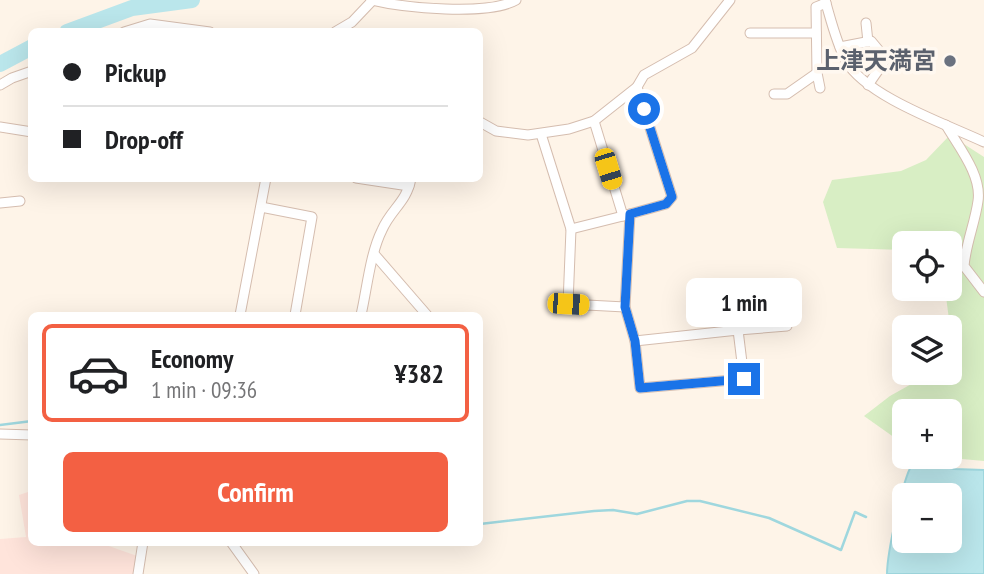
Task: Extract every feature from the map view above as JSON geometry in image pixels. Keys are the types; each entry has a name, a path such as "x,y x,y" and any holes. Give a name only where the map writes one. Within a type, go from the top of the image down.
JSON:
{"street":[{"path":"342,28 352,22 372,0 427,8 495,8 516,0"},
{"path":"483,124 509,134 541,134 594,121 637,87 644,75 692,48 730,0"},
{"path":"820,88 817,73 816,7 825,1 840,47 848,63 867,85 885,97 984,142"},
{"path":"866,23 868,42"},
{"path":"137,28 150,24 180,28"},
{"path":"750,33 816,33"},
{"path":"840,47 871,41 886,59 867,85"},
{"path":"0,85 28,72"},
{"path":"774,94 788,94 817,73"},
{"path":"571,229 666,204 672,197 637,87"},
{"path":"594,121 626,215 625,307 635,341 640,388 744,379 738,330"},
{"path":"946,124 976,178 979,199 965,247 964,266 984,292"},
{"path":"0,127 28,131"},
{"path":"541,134 571,229 568,304 625,307"},
{"path":"241,312 265,182"},
{"path":"362,312 381,231 406,197 410,182"},
{"path":"0,203 20,201"},
{"path":"261,208 312,217 296,312"},
{"path":"374,255 424,312"},
{"path":"635,341 786,326"},
{"path":"0,434 28,435"},
{"path":"138,574 142,546"},
{"path":"235,546 254,574"}],"shaded area":[{"path":"28,492 28,546 109,546 140,557 135,574 0,574 0,539 26,537 19,495"}],"green space":[{"path":"950,135 984,157 984,461 962,459 962,399 892,399 892,436 864,416 910,385 962,385 962,315 948,315 947,301 962,301 962,231 892,231 892,250 837,248 823,202 832,180 901,171 926,160"}],"water":[{"path":"910,469 984,470 984,574 887,574 892,540 892,553 962,553 962,483 905,482"}],"waterway":[{"path":"78,28 132,8 192,0"},
{"path":"0,64 28,49"},
{"path":"0,425 28,422"},
{"path":"483,524 594,511 613,510 637,514 687,501 700,501 769,518 841,550 855,512 866,517"}],"place":[{"name":"上津天満宮","path":"950,61"}],"route":[{"path":"644,109 672,197 666,204 630,214 625,307 635,341 640,388 744,379"}]}
